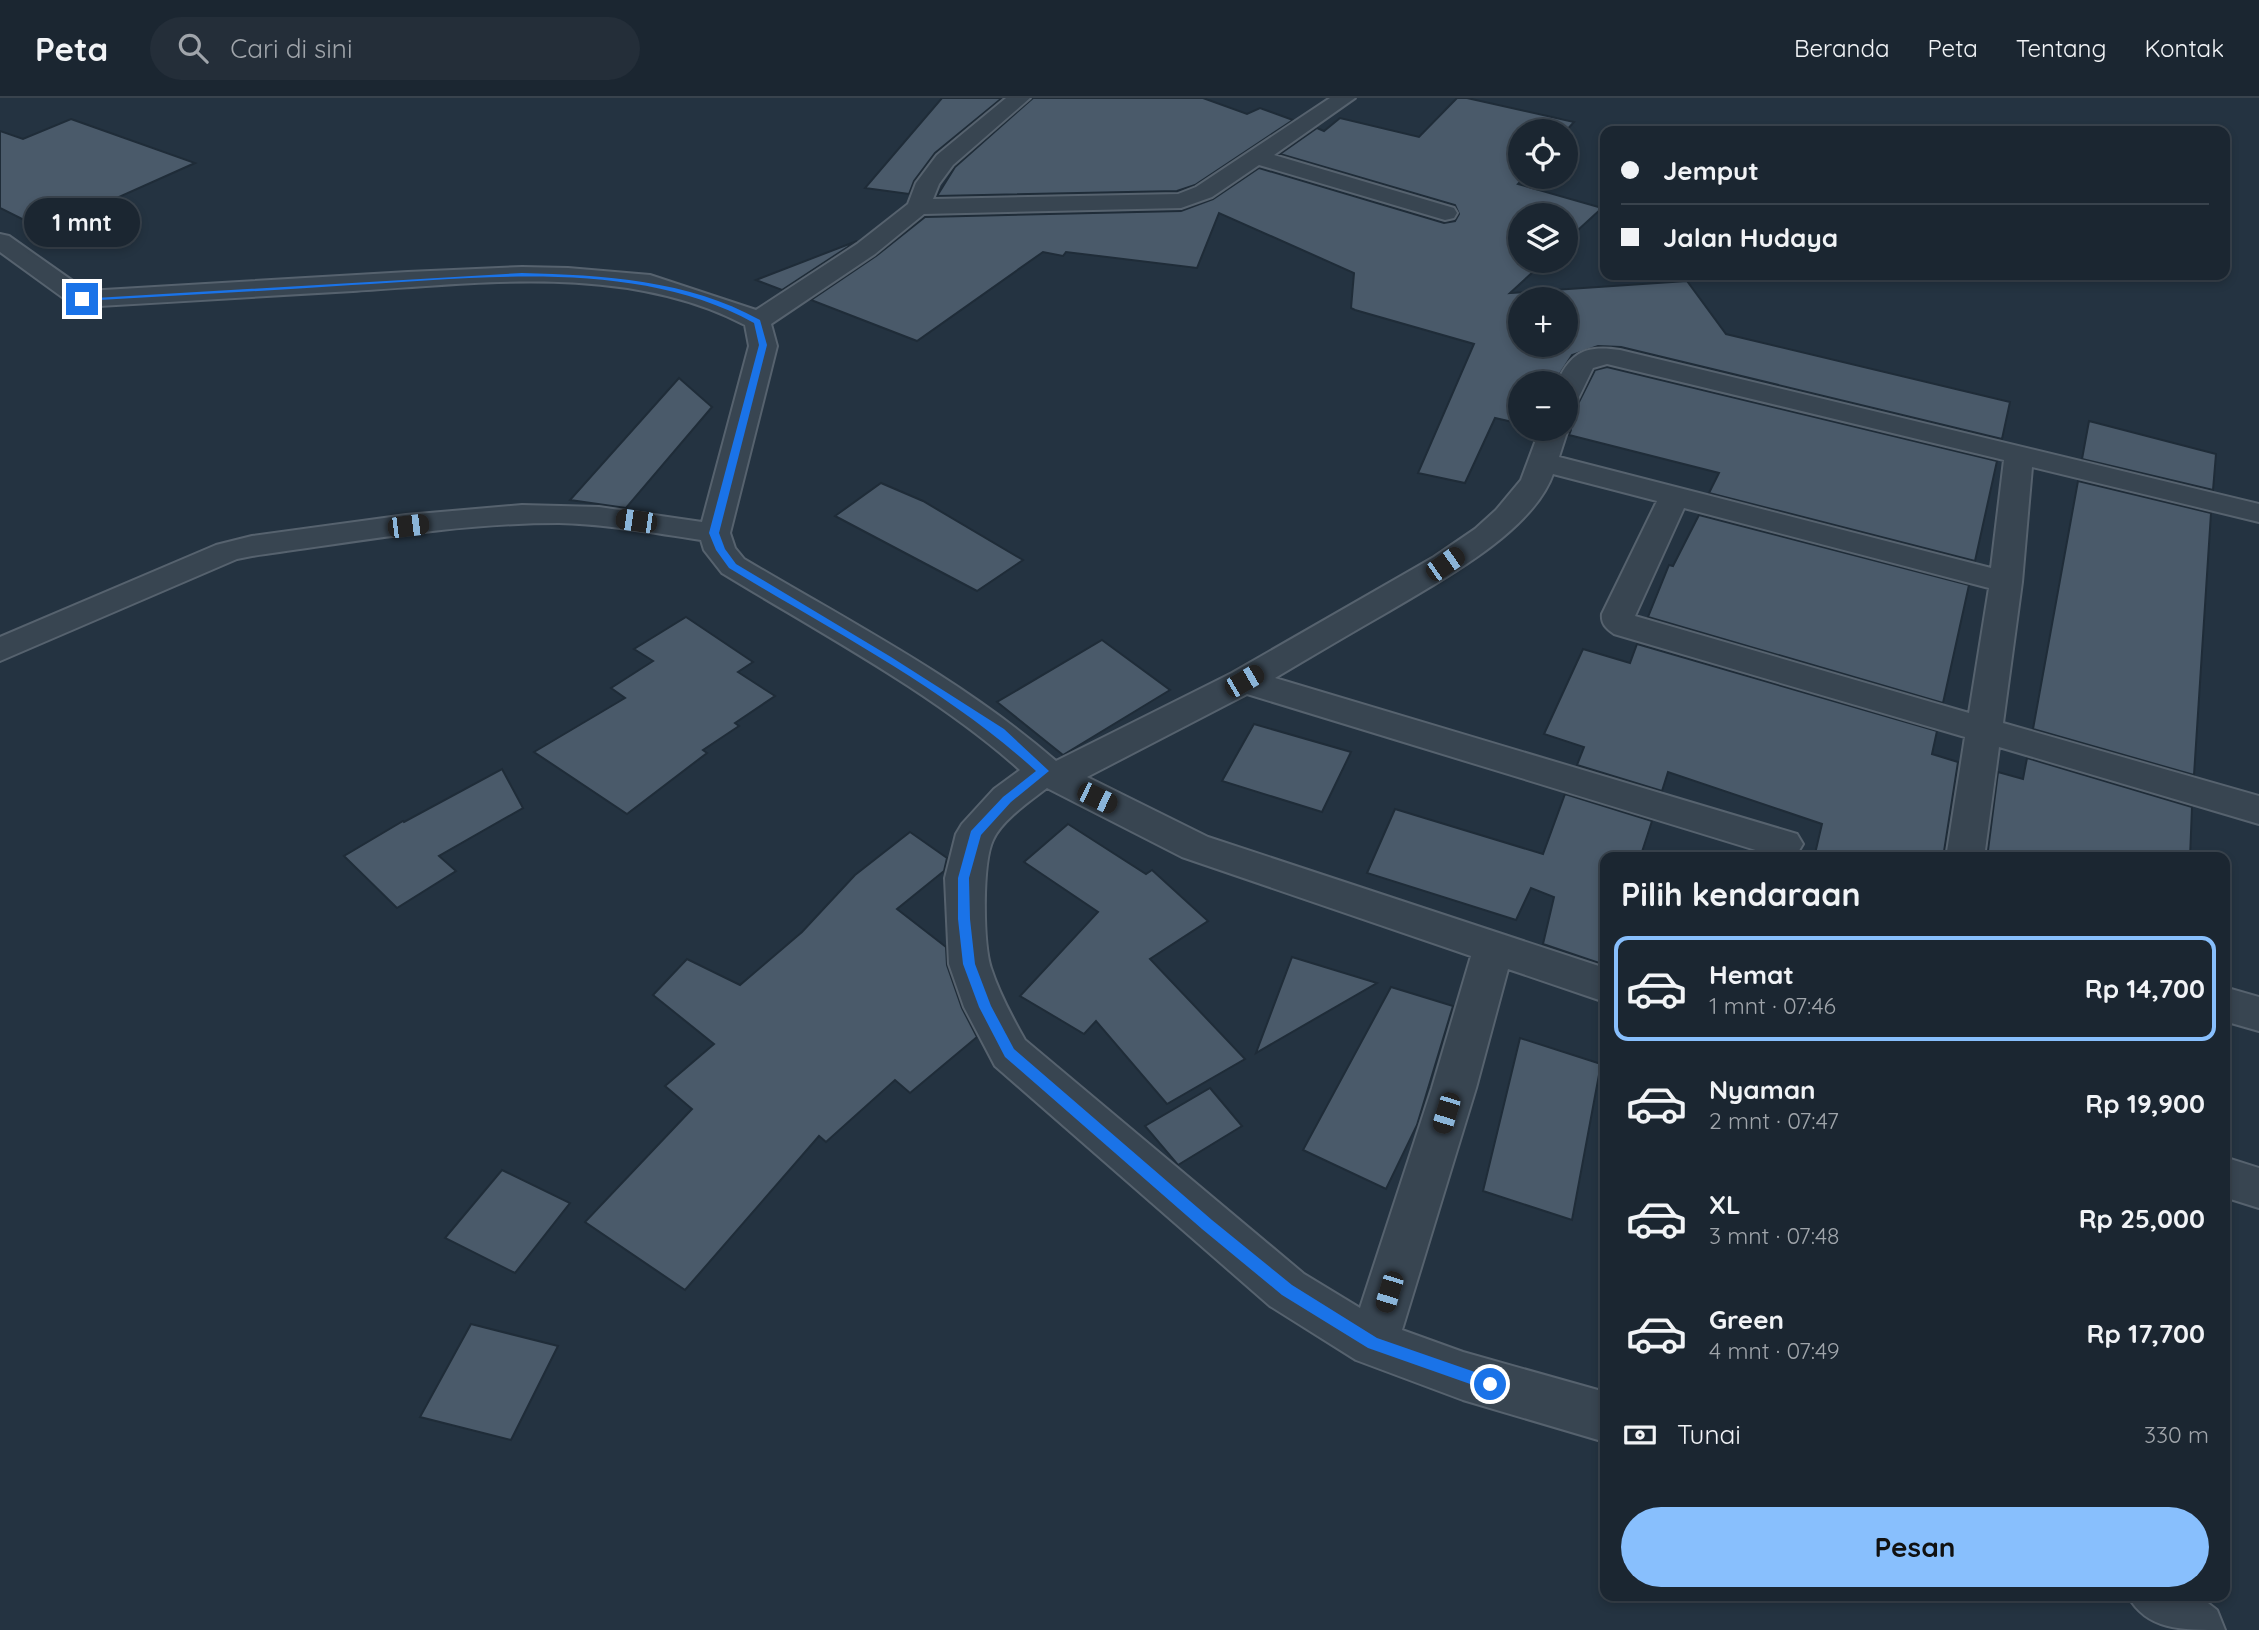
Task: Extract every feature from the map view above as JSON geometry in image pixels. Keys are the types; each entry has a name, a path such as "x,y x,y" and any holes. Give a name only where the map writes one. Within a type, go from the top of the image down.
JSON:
{"street":[{"path":"757,321 866,249 918,207 928,183 945,160 1019,98"},
{"path":"918,207 1168,203 1204,192 1344,98"},
{"path":"1256,157 1444,213"},
{"path":"0,241 82,299 522,275 568,276 650,284 736,310 757,321 763,345 714,533 720,550 733,566 888,659 1000,732 1049,774 1195,847 1600,983"},
{"path":"1575,371 1578,364 1591,356 1606,356 2019,453 2259,513"},
{"path":"1550,441 1535,482 1507,517 1486,536 1445,564 1244,681 1049,774 1007,799 975,834 964,878 964,919 969,964 985,1007 1010,1053 1287,1290 1373,1343 1463,1376 1600,1416"},
{"path":"1966,852 2006,582 2019,453"},
{"path":"1542,462 2006,582"},
{"path":"1675,496 1618,614 1621,623 2259,810"},
{"path":"0,650 227,552 252,546 485,517 558,514 610,517 714,533"},
{"path":"1244,681 1784,844"},
{"path":"1373,1343 1454,1087 1493,949"},
{"path":"2230,1006 2259,1014"},
{"path":"2230,1179 2259,1188"},
{"path":"2161,1601 2197,1630"}],"building":[{"path":"942,98 1002,98 935,153 914,181 909,194 865,188"},
{"path":"1033,98 1203,98 1247,114 1260,108 1293,120 1195,185 1177,191 937,196 955,167"},
{"path":"1457,98 1561,119 1508,119 1508,189 1536,189 1600,207 1578,230 1578,203 1508,203 1508,273 1532,273 1517,287 1508,287 1508,357 1571,357 1562,371 1508,371 1508,421 1495,418 1465,483 1418,473 1474,344 1351,308 1354,273 1219,213 1197,268 1066,252 1063,256 1043,252 917,341 811,300 876,256 925,217 1181,211 1213,199 1259,168 1444,223 1455,221 1459,214 1455,205 1280,154 1317,128 1324,131 1340,118 1419,137"},
{"path":"71,119 195,163 99,206 88,201 32,224 0,208 0,131 23,139"},
{"path":"857,241 782,290 756,280"},
{"path":"1687,281 1726,334 2010,402 2002,439 1621,347 1598,346 1578,353 1578,288"},
{"path":"1607,367 1997,461 1975,561 1709,493 1719,473 1578,437 1578,404 1595,370"},
{"path":"679,378 712,407 626,508 570,500"},
{"path":"2089,421 2216,454 2213,490 2082,459"},
{"path":"2078,481 2211,513 2194,775 2033,729"},
{"path":"881,483 923,501 1023,560 977,591 835,516"},
{"path":"1699,515 1969,585 1943,703 1648,617 1669,565 1673,566"},
{"path":"686,617 753,662 738,672 775,696 735,723 739,726 703,750 707,753 627,814 534,752 625,698 611,688 653,661 634,649"},
{"path":"1102,640 1170,690 1063,755 997,702"},
{"path":"1637,644 1937,731 1932,754 1958,762 1944,852 1815,852 1822,824 1668,772 1662,791 1577,765 1584,747 1544,734 1583,649 1630,663"},
{"path":"1254,724 1351,752 1322,812 1222,781"},
{"path":"2027,758 2192,807 2190,852 1988,852 1998,772 2023,779"},
{"path":"502,769 523,808 439,856 456,871 397,908 344,856 403,821"},
{"path":"1565,794 1652,821 1642,852 1600,852 1600,963 1543,944 1554,897 1531,888 1516,920 1367,873 1395,809 1543,854"},
{"path":"1068,824 1146,874 1152,870 1208,921 1150,959 1245,1059 1167,1104 1096,1021 1084,1034 1020,996 1098,912 1024,862"},
{"path":"910,832 947,858 944,871 897,909 946,947 947,965 962,1008 977,1037 910,1093 895,1080 826,1142 819,1136 685,1290 585,1222 692,1109 665,1086 714,1044 653,995 687,959 740,985 802,932 855,875"},
{"path":"1292,957 1377,983 1256,1053"},
{"path":"1391,987 1453,1006 1417,1125 1386,1189 1303,1150"},
{"path":"1520,1038 1600,1064 1572,1220 1483,1191"},
{"path":"1210,1088 1242,1126 1178,1165 1145,1126"},
{"path":"502,1170 570,1203 515,1273 445,1238"},
{"path":"471,1324 558,1346 511,1440 420,1417"}],"route":[{"path":"82,299 408,280 522,275 568,276 650,284 736,310 757,321 763,345 714,533 720,550 733,566 888,659 1000,732 1044,771 1007,799 975,834 964,878 964,919 969,964 985,1007 1010,1053 1287,1290 1373,1343 1490,1384"}]}
